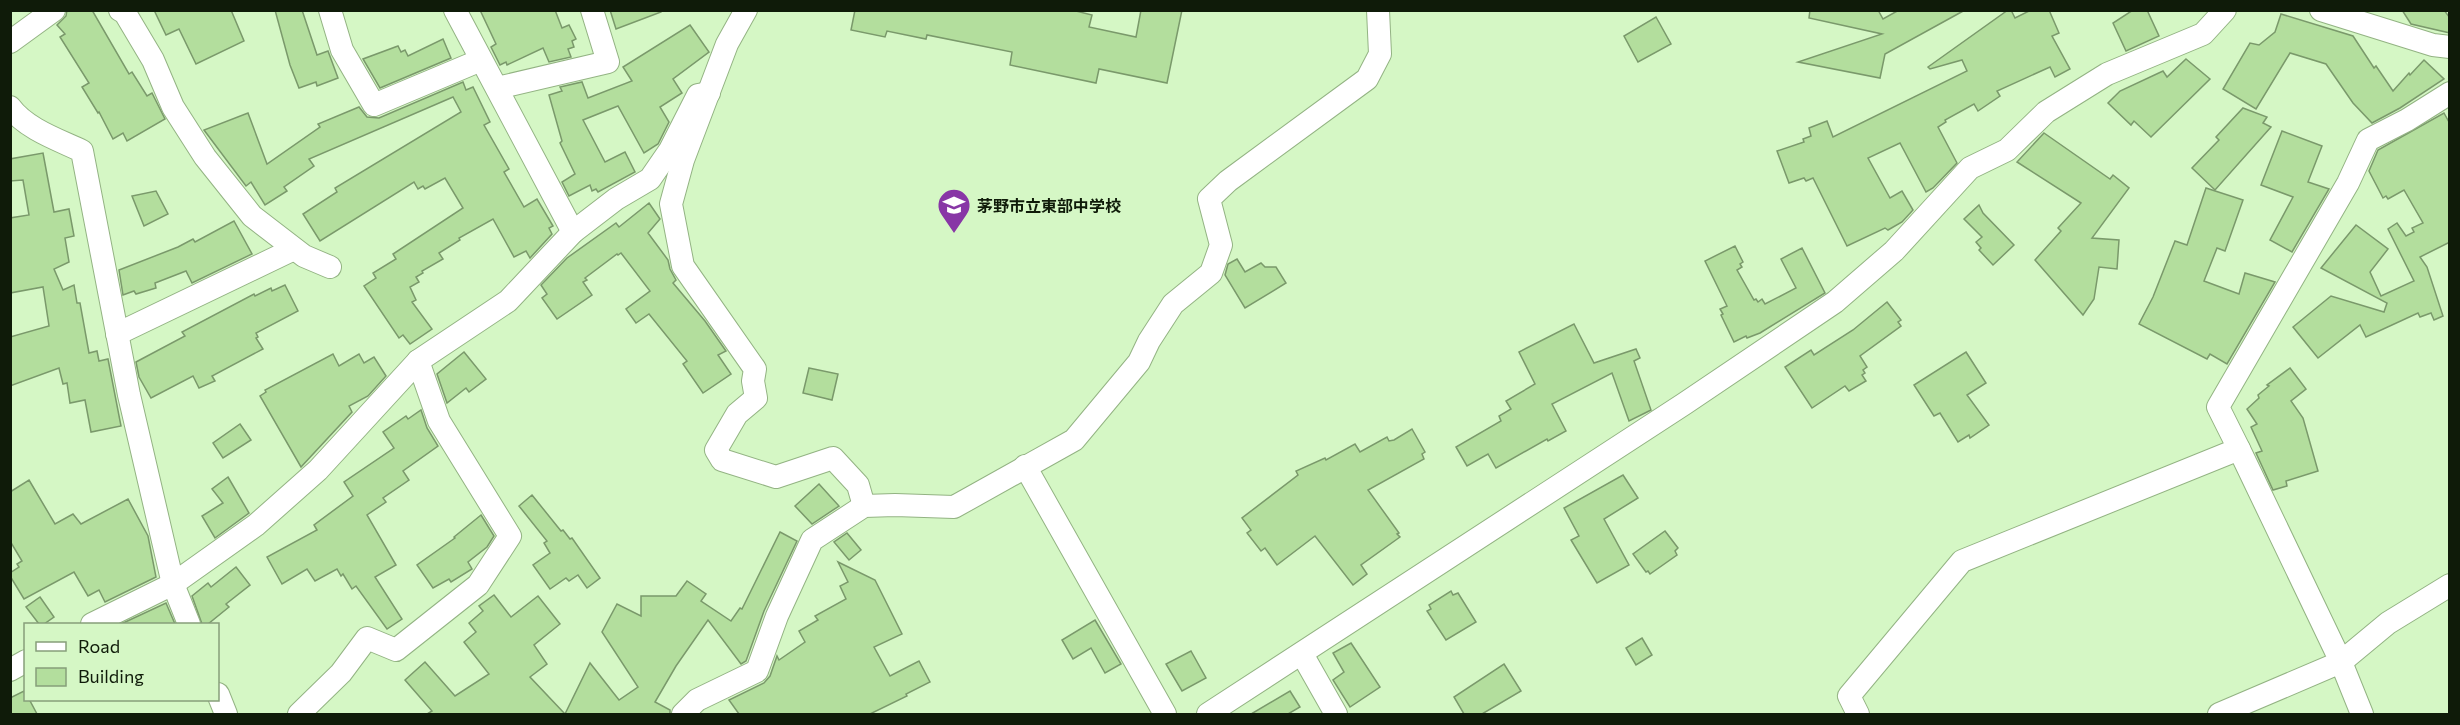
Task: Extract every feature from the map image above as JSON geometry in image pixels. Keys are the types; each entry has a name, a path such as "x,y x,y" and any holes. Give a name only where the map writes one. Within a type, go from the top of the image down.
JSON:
{"street":[{"path":"10,42 54,10"},
{"path":"120,10 125,13 153,60 173,107 205,157 252,216 304,256 330,267"},
{"path":"330,10 342,50 374,105 481,60"},
{"path":"455,10 573,232"},
{"path":"496,88 608,62 592,10"},
{"path":"746,10 727,44 683,160 671,204 683,266 755,369 753,381 756,398 737,414 716,450 722,460 776,477 833,458 858,484 864,506"},
{"path":"683,714 697,700 757,671 777,616 812,540 864,506 954,507 1074,440 1139,362 1149,341 1173,304 1211,273 1221,244 1209,199 1228,181 1367,79 1380,54 1378,10"},
{"path":"1208,714 1684,404 1835,302 1894,251 1970,168 2007,150 2046,112 2107,74 2203,34 2225,10"},
{"path":"2320,10 2433,45 2450,47"},
{"path":"94,623 173,584 256,525 309,478 418,361 508,301 573,232 615,199 650,179 670,150 698,95 709,93"},
{"path":"2362,714 2341,662 2218,407 2349,183 2368,140 2408,120 2450,93"},
{"path":"10,107 16,114 42,132 82,152 129,395 173,584 189,623"},
{"path":"117,334 294,249"},
{"path":"299,714 341,673 367,638 396,650 478,585 510,536 439,421 418,361"},
{"path":"1858,714 1849,696 1962,561 2239,449"},
{"path":"1025,466 1165,714"},
{"path":"2219,714 2341,662 2388,623 2450,585"},
{"path":"1302,654 1336,714"},
{"path":"10,670 24,662"},
{"path":"219,696 226,714"}],"building":[{"path":"67,10 92,10 129,74 132,72 147,96 152,93 165,119 127,141 123,133 113,139 99,112 82,87 89,83 60,37 65,34 57,25 66,16"},
{"path":"154,10 231,10 244,41 196,64 179,29 166,35"},
{"path":"275,10 302,10 317,55 328,51 338,78 317,86 316,82 299,88 290,65"},
{"path":"480,10 555,10 562,28 569,25 576,39 572,41 574,47 568,49 571,57 549,62 543,48 507,65 506,62 500,65 491,47 496,44"},
{"path":"610,10 661,10 661,12 616,29"},
{"path":"855,10 1072,10 1092,15 1089,27 1136,37 1141,10 1182,10 1167,83 1099,69 1096,83 1010,65 1012,52 927,35 926,39 887,31 885,37 851,30"},
{"path":"1810,10 1878,10 1883,19 1899,10 1965,10 1885,54 1880,78 1798,62 1882,34 1809,18"},
{"path":"2011,10 2015,18 2031,10 2049,10 2059,33 2052,36 2070,69 2055,77 2050,67 1997,91 2000,96 1978,111 1974,104 1945,120 1946,122 1938,127 1957,163 1933,188 1926,192 1900,143 1868,158 1890,198 1902,191 1913,210 1902,222 1888,230 1885,228 1847,246 1813,178 1806,181 1804,178 1789,183 1777,151 1804,142 1803,139 1811,136 1809,128 1827,121 1833,137 1967,71 1962,60 1930,69 1928,67"},
{"path":"2133,10 2147,10 2159,36 2126,51 2113,23"},
{"path":"2402,10 2444,10 2450,18 2450,33 2411,24"},
{"path":"2281,14 2353,36 2374,68 2376,66 2393,91 2424,60 2444,79 2400,108 2372,123 2353,103 2326,64 2290,53 2256,109 2223,89 2250,43 2259,45 2275,32"},
{"path":"1656,17 1671,44 1638,62 1624,36"},
{"path":"690,25 709,52 673,79 682,93 660,107 669,122 658,144 644,153 618,106 583,120 605,162 625,152 635,172 598,192 596,189 592,191 590,185 569,196 562,182 575,174 560,143 562,141 549,95 562,91 560,87 582,82 588,98 632,81 623,67"},
{"path":"443,39 451,58 380,88 363,59 398,46 401,52 405,50 408,56"},
{"path":"2186,59 2210,79 2151,137 2134,121 2131,125 2108,103 2120,91 2163,71 2167,77"},
{"path":"463,82 466,90 473,87 490,122 484,125 509,169 504,172 524,207 537,199 553,226 549,228 552,234 530,258 526,251 514,257 493,219 459,238 460,240 439,253 443,259 422,271 423,273 416,277 419,282 410,287 416,300 412,302 432,329 410,344 403,335 399,338 364,286 376,278 373,273 396,259 393,254 463,208 445,178 425,189 423,186 418,189 414,182 320,241 303,214 337,192 335,188 461,112 453,97 309,159 314,166 284,187 287,191 265,205 251,182 246,186 204,130 248,113 267,164 320,127 318,124 359,107 367,117 379,118"},
{"path":"2243,108 2267,117 2263,123 2271,127 2215,190 2192,168 2219,140 2216,137"},
{"path":"2444,113 2450,124 2450,242 2420,257 2427,267 2443,316 2434,320 2431,313 2420,317 2418,313 2366,337 2360,325 2318,358 2293,327 2331,296 2384,312 2387,303 2321,268 2356,225 2388,249 2370,272 2381,296 2414,281 2388,229 2397,223 2406,236 2414,232 2412,228 2423,223 2404,190 2388,199 2386,196 2383,198 2369,171 2378,150"},
{"path":"2282,131 2322,146 2308,182 2329,189 2292,252 2270,240 2293,197 2261,185"},
{"path":"2044,133 2110,179 2113,175 2129,188 2092,238 2119,240 2117,269 2099,267 2094,299 2083,315 2035,260 2061,231 2058,228 2081,203 2017,162"},
{"path":"43,153 54,212 69,209 74,236 65,238 69,262 54,269 63,290 74,285 77,303 80,303 89,353 97,351 99,361 108,359 121,426 91,432 85,400 70,403 67,383 63,384 59,368 10,386 10,337 49,326 43,287 10,293 10,218 29,215 23,180 10,181 10,159"},
{"path":"2206,188 2243,200 2225,251 2217,248 2204,281 2239,294 2245,273 2275,282 2227,364 2210,354 2207,359 2139,324 2153,297 2175,241 2187,245"},
{"path":"156,191 168,214 144,226 132,196"},
{"path":"649,203 660,219 648,233 668,260 676,280 673,283 705,321 726,351 718,355 731,374 703,393 683,364 687,361 649,314 636,323 626,309 650,291 621,253 585,278 587,280 583,282 592,295 557,319 542,298 547,294 541,285 567,258 616,223 619,227"},
{"path":"1979,205 1983,213 2014,245 1993,265 1979,250 1981,248 1976,242 1982,237 1964,219"},
{"path":"234,221 252,254 192,283 186,271 155,283 156,288 123,295 119,270 193,239 195,242"},
{"path":"1735,246 1743,262 1740,264 1742,267 1737,270 1754,300 1758,302 1762,299 1765,304 1796,288 1781,259 1802,248 1825,293 1760,333 1734,342 1721,315 1723,314 1720,309 1727,306 1705,261"},
{"path":"1237,259 1245,272 1261,263 1265,267 1276,267 1286,283 1245,308 1225,275 1228,264"},
{"path":"285,285 298,311 256,333 258,337 256,338 263,349 212,376 215,381 199,388 193,376 151,398 139,377 136,362 185,336 182,332 254,294 255,296 271,288 272,291"},
{"path":"1887,302 1901,320 1898,322 1901,326 1860,356 1867,367 1863,370 1865,373 1862,375 1866,381 1849,391 1845,386 1812,408 1785,367 1811,350 1814,355 1853,330"},
{"path":"1574,324 1594,363 1636,349 1640,358 1634,361 1651,410 1629,421 1612,373 1552,404 1566,431 1548,441 1547,439 1496,468 1488,454 1467,466 1456,447 1501,421 1499,416 1511,409 1506,401 1535,384 1519,352"},
{"path":"464,352 486,379 469,392 466,388 447,403 437,374"},
{"path":"1966,352 1986,383 1967,395 1989,425 1970,438 1969,435 1958,442 1940,413 1934,416 1914,385"},
{"path":"333,354 339,366 359,354 364,363 374,357 386,376 368,396 349,406 352,412 301,467 260,396 266,392 265,390"},
{"path":"809,368 838,374 832,400 803,393"},
{"path":"2290,368 2306,389 2291,401 2303,418 2318,471 2286,481 2287,486 2273,490 2256,453 2262,451 2251,427 2257,424 2247,409 2269,386 2267,385"},
{"path":"421,410 427,428 438,446 403,471 409,480 383,498 386,502 367,515 396,565 375,577 402,619 387,629 356,586 352,589 337,569 315,581 307,569 282,584 267,557 317,530 314,525 353,496 344,482 394,448 383,432 406,416 408,419"},
{"path":"240,424 251,440 223,458 213,443"},
{"path":"1412,429 1425,452 1422,454 1424,459 1368,490 1400,537 1361,565 1367,574 1353,585 1315,536 1277,565 1265,548 1261,551 1247,533 1251,530 1242,518 1298,475 1296,471 1325,458 1326,460 1355,444 1360,452 1387,437 1389,441 1394,440"},
{"path":"1623,475 1638,498 1604,519 1629,565 1597,583 1571,540 1579,536 1564,508"},
{"path":"228,477 249,513 215,538 202,516 223,503 212,489"},
{"path":"29,480 55,524 73,514 81,524 128,499 148,536 156,577 105,602 99,590 88,596 74,572 24,599 10,576 10,573 19,567 17,564 22,561 10,541 10,492"},
{"path":"819,484 839,506 812,524 795,506"},
{"path":"532,495 561,531 563,530 570,539 572,538 600,578 587,588 578,575 569,581 566,578 550,589 533,565 550,553 544,543 547,541 519,506"},
{"path":"481,515 494,536 487,547 468,562 472,569 451,582 449,579 433,588 417,565 455,538"},
{"path":"1665,531 1678,548 1675,551 1677,555 1650,574 1633,554"},
{"path":"780,532 797,541 764,611 746,661 741,664 708,620 676,666 655,702 670,710 670,714 565,714 590,663 619,700 638,687 602,632 617,604 641,616 641,596 676,596 687,581 706,594 701,601 731,621 740,608 742,609"},
{"path":"847,533 861,550 849,560 834,542"},
{"path":"838,562 875,580 902,634 874,647 890,676 919,661 930,682 870,714 739,714 729,700 764,683 770,676 777,656 779,660 805,642 799,631 818,620 815,616 846,599 840,586 848,582"},
{"path":"236,567 250,585 226,604 229,607 209,623 202,623 192,596 208,583 211,587"},
{"path":"1451,591 1453,595 1458,593 1476,622 1446,640 1427,611 1431,609 1429,605"},
{"path":"494,595 511,617 538,596 560,624 534,645 547,664 530,677 565,714 427,714 432,711 405,680 425,662 455,696 489,674 464,642 476,632 469,623 483,611 479,606"},
{"path":"40,597 54,617 45,623 38,623 26,607"},
{"path":"166,603 175,623 123,623"},
{"path":"1095,620 1121,664 1105,673 1091,648 1073,659 1062,640"},
{"path":"1642,638 1652,655 1636,665 1626,648"},
{"path":"1351,643 1380,687 1350,707 1333,680 1344,672 1333,653"},
{"path":"1191,651 1206,678 1182,691 1166,664"},
{"path":"1504,664 1521,691 1482,714 1464,714 1454,697"},
{"path":"24,691 24,701 30,701 37,714 10,714 10,698"},
{"path":"1290,691 1300,707 1288,714 1251,714"}],"place":[{"name":"茅野市立東部中学校","path":"954,234"}]}
